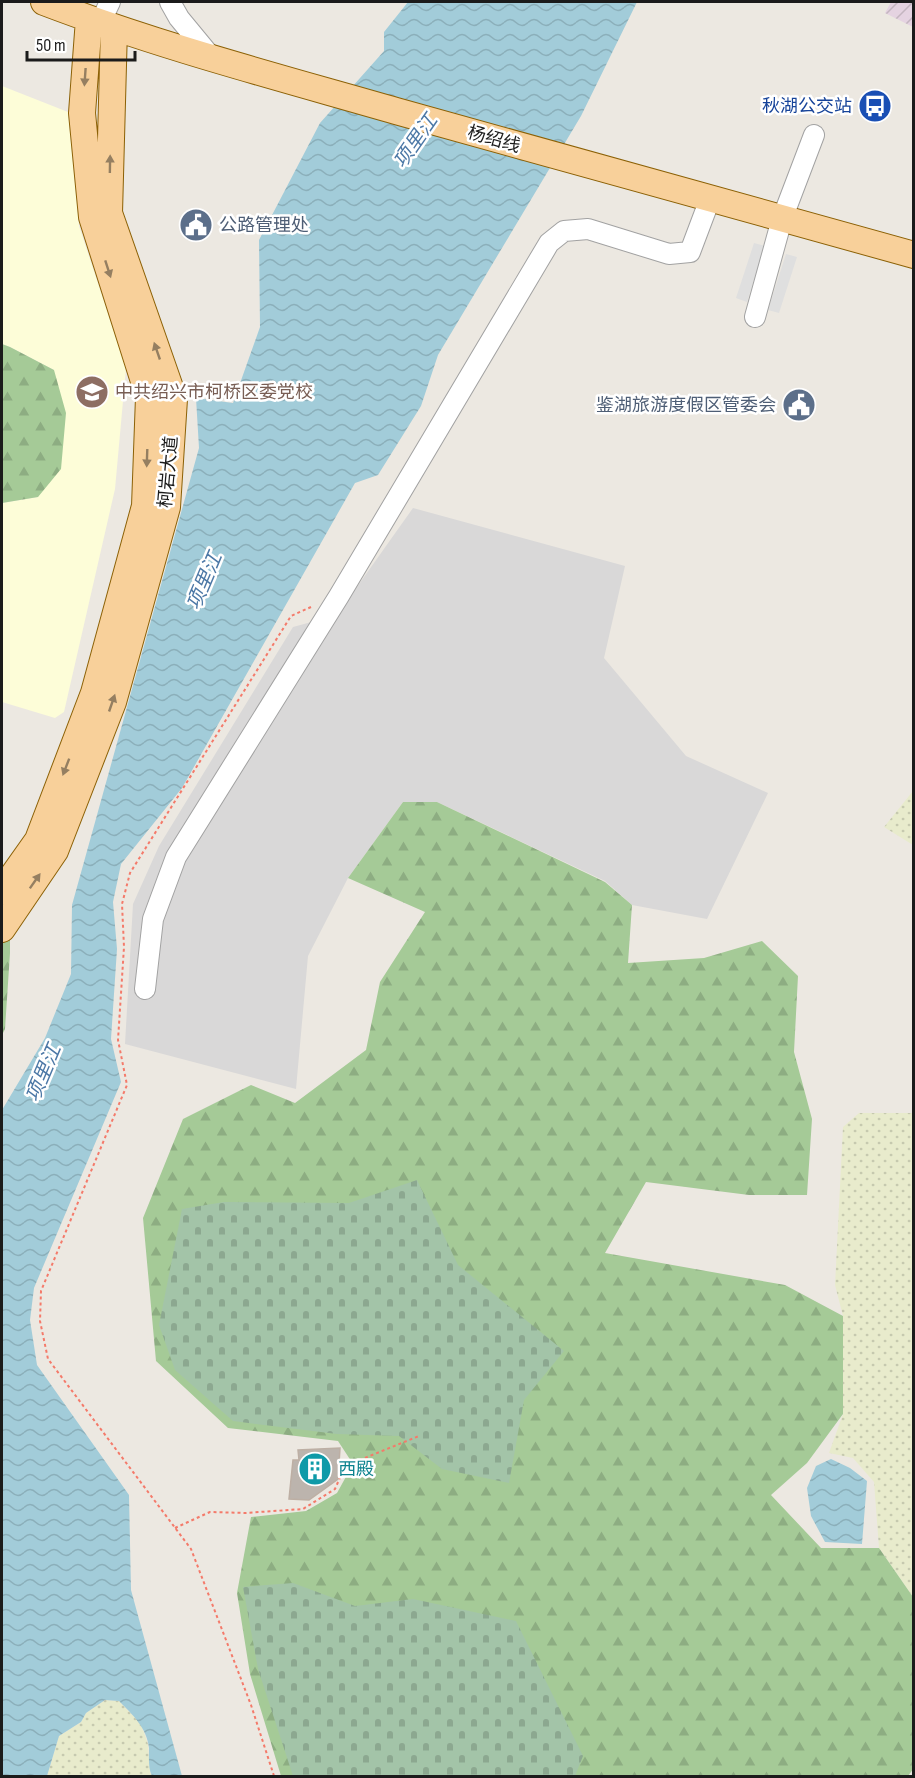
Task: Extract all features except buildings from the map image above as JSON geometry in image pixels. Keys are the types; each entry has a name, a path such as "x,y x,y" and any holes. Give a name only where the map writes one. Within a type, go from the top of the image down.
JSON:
{"main road":[{"name":"杨绍线","path":"44,2 103,18 212,58 572,161 914,255"},
{"name":"柯岩大道","path":"2,891 38,840 94,693 145,506 149,397 92,218 82,113 103,18"},
{"name":"柯岩大道","path":"2,929 55,851 113,702 167,507 174,399 109,213 103,18"}],"street":[{"path":"170,2 179,18 212,58"},
{"path":"755,317 782,219 814,135"},
{"path":"145,988 153,919 176,857 339,596 549,243 564,231 588,229 669,254 690,252 710,199"}],"path":[{"path":"274,1776 251,1704 191,1549 48,1359 40,1321 41,1291 127,1085 118,1040 124,947 122,904 130,873 291,616 339,596"},
{"path":"175,1528 210,1512 245,1513 303,1509 335,1489 345,1467 419,1436"}],"shaded area":[{"path":"891,2 913,2 913,27 885,13"},
{"name":"中共绍兴市柯桥区委党校","path":"2,86 68,112 79,226 126,368 115,489 64,712 55,718 2,702 2,503 38,497 54,370 2,344"},
{"path":"754,243 765,246 747,302 736,298"},
{"path":"786,254 797,257 779,313 768,310"},
{"path":"413,508 625,566 604,658 686,756 768,793 707,919 632,905 605,881 437,802 403,802 348,878 308,956 296,1089 125,1044 133,904 159,846 293,627 337,615"},
{"path":"913,791 913,845 884,827"},
{"path":"859,1113 913,1113 913,1597 879,1548 874,1482 853,1458 829,1453 843,1414 843,1316 835,1285 843,1127"},
{"path":"105,1700 119,1701 141,1724 148,1744 152,1776 47,1776 59,1736 81,1722 86,1713"}],"green space":[{"path":"2,344 54,370 66,413 61,469 38,497 2,503"},
{"path":"403,802 437,802 605,882 632,905 628,963 704,958 762,941 798,976 794,1052 812,1119 807,1195 749,1195 646,1182 605,1253 785,1285 843,1316 843,1414 807,1463 771,1495 821,1548 879,1548 913,1597 914,1768 908,1776 281,1776 250,1674 237,1593 251,1517 306,1511 337,1493 353,1464 338,1441 228,1428 156,1361 143,1218 183,1119 251,1085 295,1103 366,1050 380,982 425,912 348,878"},
{"path":"2,865 10,888 10,953 5,1029 2,1035"},
{"path":"417,1180 458,1265 564,1351 524,1400 509,1483 442,1469 399,1436 337,1434 233,1421 175,1370 159,1325 182,1209 224,1202 349,1203"},
{"path":"293,1583 355,1606 413,1599 516,1621 583,1756 575,1776 293,1776 258,1669 243,1587"}],"water":[{"name":"项里江","path":"408,2 637,2 581,116 438,355 421,406 378,475 355,483 182,788 121,864 113,902 117,949 111,1039 121,1082 34,1288 30,1320 37,1365 129,1495 131,1590 182,1776 152,1776 149,1766 148,1741 142,1728 119,1701 105,1700 86,1713 81,1722 59,1736 47,1776 2,1776 2,1110 45,1038 71,974 72,905 199,448 196,398 233,403 260,327 259,240 320,123 384,51 384,32"},
{"path":"831,1459 850,1468 867,1481 862,1544 825,1542 811,1516 807,1488 816,1466"}],"place":[{"name":"秋湖公交站","path":"875,106"},
{"name":"公路管理处","path":"196,225"},
{"name":"中共绍兴市柯桥区委党校","path":"92,392"},
{"name":"鉴湖旅游度假区管委会","path":"799,405"},
{"name":"西殿","path":"315,1469"}]}
